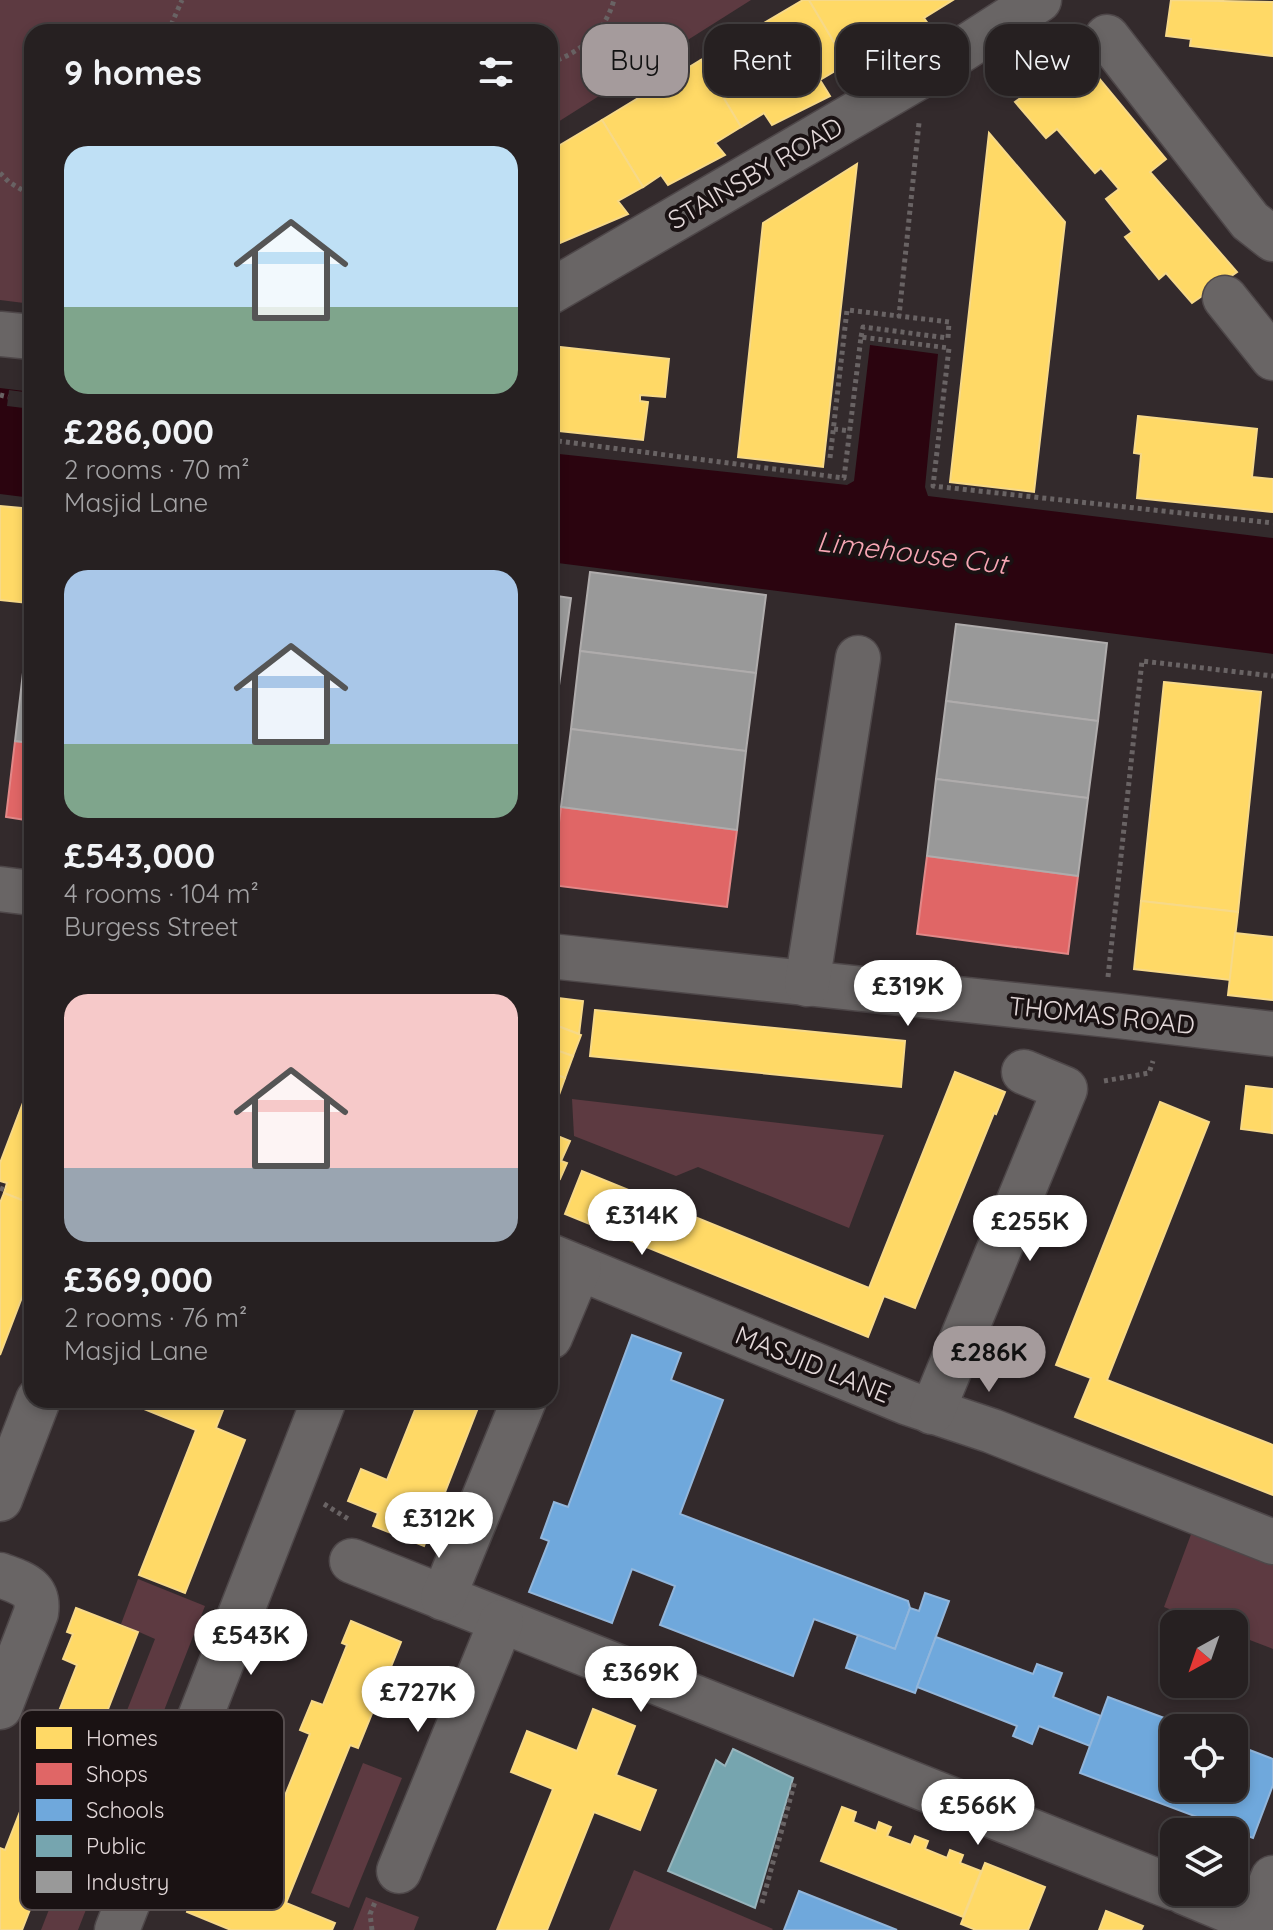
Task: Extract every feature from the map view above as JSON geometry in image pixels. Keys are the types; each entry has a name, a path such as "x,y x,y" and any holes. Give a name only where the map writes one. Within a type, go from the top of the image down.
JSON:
{"street":[{"name":"STAINSBY ROAD","path":"969,45 1039,0"},
{"path":"1107,37 1250,221 1273,239"},
{"name":"STAINSBY ROAD","path":"558,287 886,96"},
{"path":"1225,298 1273,358"},
{"path":"807,984 858,658"},
{"path":"0,889 24,892"},
{"name":"THOMAS ROAD","path":"558,957 1273,1034"},
{"path":"932,1412 1065,1089 1024,1072"},
{"name":"MASJID LANE","path":"558,1294 564,1262 932,1412 992,1431 1273,1542"},
{"path":"0,1499 35,1408"},
{"path":"203,1710 321,1408"},
{"path":"443,1598 521,1408"},
{"path":"352,1561 1160,1882"},
{"path":"0,1575 35,1592 37,1603 36,1613 0,1707"},
{"path":"399,1871 501,1622"},
{"path":"1214,1906 1260,1927 1273,1878"},
{"path":"117,1930 125,1910"}],"path":[{"path":"172,24 182,0"},
{"path":"558,60 590,42 614,0"},
{"path":"899,316 922,96"},
{"path":"0,173 24,191"},
{"path":"17,336 24,287"},
{"path":"558,441 844,478 863,327 948,338 949,322 847,310 830,458"},
{"path":"861,337 949,348 933,486 1273,523"},
{"path":"0,395 8,397"},
{"path":"834,429 850,431"},
{"path":"1104,1014 1142,661 1273,676"},
{"path":"1065,1089 1149,1073 1165,1022"},
{"path":"291,1485 361,1526 352,1561"},
{"path":"762,1903 806,1743"}],"shaded area":[{"path":"0,0 751,0 713,24 704,24 704,30 688,40 688,24 582,24 582,96 599,96 558,122 558,24 24,24 24,303 0,300"},
{"path":"572,1099 884,1135 849,1228 698,1167 676,1176 574,1136"},
{"path":"1193,1529 1273,1560 1273,1649 1248,1639 1248,1610 1172,1610 1164,1607"},
{"path":"138,1579 205,1606 164,1710 127,1710 155,1639 121,1624"},
{"path":"363,1763 402,1778 349,1908 311,1893"},
{"path":"634,1870 773,1929 609,1930"},
{"path":"366,1897 419,1917 414,1930 353,1930"},
{"path":"49,1910 86,1910 78,1930 41,1930"}],"water":[{"name":"Limehouse Cut","path":"870,345 938,354 925,487 928,496 1273,538 1273,654 558,563 558,454 847,485 854,481"},
{"path":"0,388 24,391 24,497 0,494"}],"pier":[{"path":"9,390 24,392 24,408 7,406"}],"building: Homes":[{"path":"803,0 809,0 836,45 836,71 820,80 820,24 762,24"},
{"path":"809,0 953,0 924,18 928,24 836,24 836,45"},
{"path":"1171,0 1273,2 1273,56 1190,46 1191,39 1166,36"},
{"path":"701,60 704,65 704,96 722,96 741,127 715,143 725,155 668,185 661,175 643,187 602,120 642,96 688,96 688,68"},
{"path":"1099,78 1166,159 1150,172 1237,272 1192,303 1166,273 1159,279 1125,237 1132,232 1106,199 1119,189 1101,168 1095,173 1057,129 1046,138 1015,102 1023,96 1099,96"},
{"path":"820,80 830,96 772,125 764,113 741,127 722,96 820,96"},
{"path":"602,120 643,187 618,201 628,214 560,243 558,146"},
{"path":"989,133 1065,222 1034,492 950,482"},
{"path":"857,164 823,467 738,457 763,223"},
{"path":"558,347 669,359 665,397 640,395 640,401 648,402 643,440 558,431"},
{"path":"1138,416 1257,429 1252,477 1273,479 1273,512 1137,498 1141,454 1134,453"},
{"path":"0,506 24,508 24,603 0,600"},
{"path":"1164,682 1261,692 1238,912 1141,901"},
{"path":"1141,901 1238,912 1230,980 1134,969"},
{"path":"1235,933 1273,937 1273,1000 1228,995"},
{"path":"558,998 583,1001 579,1034 558,1026"},
{"path":"595,1010 905,1041 901,1087 590,1056"},
{"path":"558,1026 581,1035 573,1056 558,1051"},
{"path":"558,1051 573,1056 565,1078 558,1075"},
{"path":"955,1072 1005,1092 915,1308 884,1296 868,1337 565,1214 582,1171 869,1288"},
{"path":"558,1075 565,1078 558,1097"},
{"path":"1246,1086 1273,1089 1272,1133 1241,1129"},
{"path":"24,1100 24,1201 4,1193 7,1183 0,1181 0,1163"},
{"path":"1160,1102 1209,1122 1107,1380 1273,1445 1273,1495 1075,1417 1091,1378 1056,1365"},
{"path":"558,1136 570,1141 561,1161 567,1163 560,1179"},
{"path":"4,1193 24,1201 24,1292 0,1355 0,1203"},
{"path":"141,1408 224,1408 216,1428 245,1440 185,1593 139,1575 196,1430"},
{"path":"416,1408 478,1408 424,1546 373,1526 378,1513 348,1501 361,1469 387,1480"},
{"path":"76,1608 138,1632 108,1710 59,1710 77,1665 63,1659 73,1634 67,1632"},
{"path":"351,1621 401,1642 358,1748 350,1745 286,1903 335,1923 332,1930 231,1930 187,1912 284,1910 284,1798 310,1734 300,1730 312,1701 323,1705 347,1645 342,1643"},
{"path":"593,1709 635,1726 616,1775 656,1790 640,1830 594,1812 547,1930 497,1930 553,1789 511,1772 527,1731 577,1751"},
{"path":"842,1807 856,1812 853,1822 876,1831 879,1822 891,1827 887,1836 911,1845 915,1836 928,1841 925,1849 947,1858 950,1850 963,1855 960,1863 981,1871 963,1917 821,1861"},
{"path":"20,1812 20,1910 30,1910 22,1930 0,1930 0,1848 5,1850"},
{"path":"985,1863 1045,1887 1028,1930 976,1930 961,1924"},
{"path":"1106,1911 1143,1926 1141,1930 1099,1930"}],"building: Shops":[{"path":"15,741 24,742 24,820 6,817"},
{"path":"561,807 737,830 727,907 558,886"},
{"path":"927,856 1078,876 1068,954 917,934"}],"building: Schools":[{"path":"632,1335 681,1353 671,1380 723,1400 680,1514 908,1601 910,1608 895,1649 814,1619 793,1676 660,1625 675,1586 632,1569 612,1623 529,1592 549,1541 541,1538 554,1502 568,1507"},
{"path":"925,1593 949,1601 915,1693 846,1668 858,1635 895,1649 910,1608 919,1611"},
{"path":"936,1637 1033,1674 1037,1664 1062,1673 1053,1697 1101,1716 1090,1746 1039,1726 1032,1744 1013,1736 1017,1726 917,1687"},
{"path":"1108,1697 1160,1716 1160,1802 1248,1802 1248,1749 1273,1759 1273,1785 1253,1838 1248,1836 1248,1818 1200,1818 1080,1773"},
{"path":"799,1891 897,1930 784,1930"}],"building: Public":[{"path":"733,1749 793,1778 755,1908 668,1871 716,1760 725,1766"}],"building: Industry":[{"path":"590,572 766,595 756,673 580,651"},
{"path":"558,596 571,598 558,693"},
{"path":"956,624 1107,643 1098,721 946,701"},
{"path":"580,651 756,673 746,751 571,729"},
{"path":"24,664 24,742 15,741"},
{"path":"946,701 1098,721 1088,798 936,779"},
{"path":"571,729 746,751 737,830 561,807"},
{"path":"936,779 1088,798 1078,876 927,856"}]}
